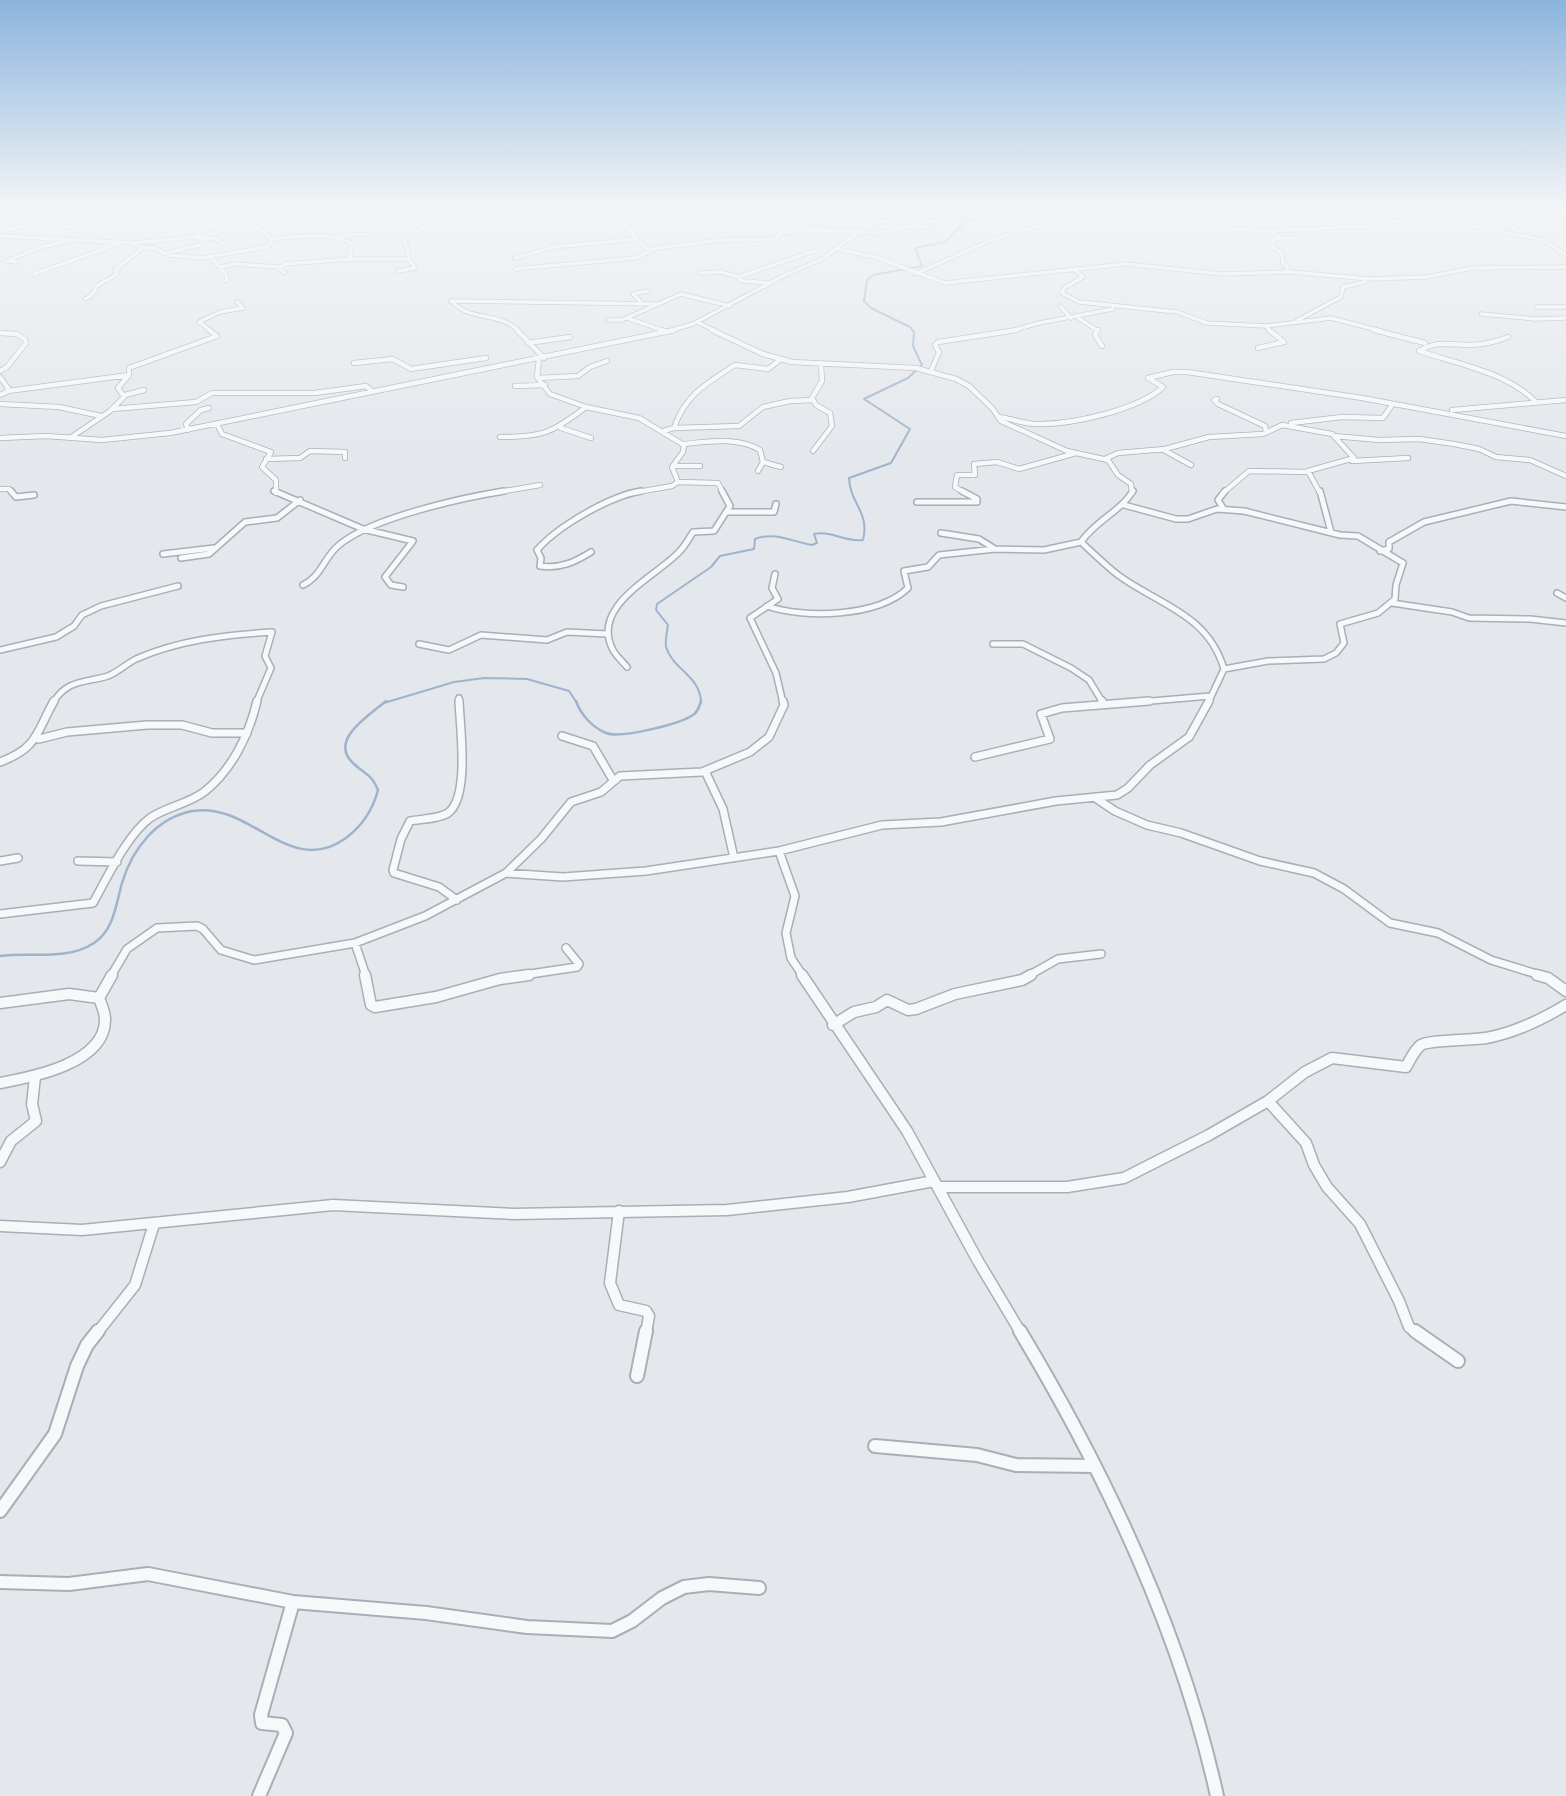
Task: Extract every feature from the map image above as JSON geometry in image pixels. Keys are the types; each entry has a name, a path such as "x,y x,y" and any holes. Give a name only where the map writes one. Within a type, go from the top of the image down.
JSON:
{"street":[{"path":"85,299 95,291"},
{"path":"641,302 633,294 648,291"},
{"path":"0,438 102,440 188,430 667,332 697,322 756,291"},
{"path":"1063,291 1064,297 1116,307 1177,312 1215,324 1265,326 1331,318 1425,343"},
{"path":"1296,321 1342,297 1343,291"},
{"path":"608,320 627,318 683,294 730,306"},
{"path":"538,378 541,358 509,323 466,311 451,301 658,303"},
{"path":"125,395 119,392 118,388 129,374 130,367 217,336 199,323 222,312 243,308 237,302"},
{"path":"1060,306 1099,330 1095,335 1102,346"},
{"path":"1536,306 1566,307"},
{"path":"922,369 939,352 935,345 938,342 1002,334 1116,307"},
{"path":"1481,314 1536,319 1566,318"},
{"path":"627,318 667,332"},
{"path":"697,322 756,351 781,359 821,365 922,369 969,386 998,417 1047,443 1105,459 1133,488 1124,505 1098,522 1081,542 1044,550 995,549 939,555 928,566 904,571 908,587 906,592 886,603 816,615 784,612 767,606"},
{"path":"1258,348 1284,342 1265,326"},
{"path":"0,333 16,334 26,343 7,367 0,371"},
{"path":"528,343 570,337"},
{"path":"1508,337 1491,343 1469,345 1433,343 1419,351 1511,382 1525,390 1536,402"},
{"path":"354,363 393,359 410,369 486,358"},
{"path":"674,428 678,409 684,402 735,365 769,369 781,359"},
{"path":"538,378 578,376 607,361"},
{"path":"813,400 812,396 822,381 821,365"},
{"path":"424,367 435,379"},
{"path":"998,417 1036,424 1083,418 1152,398 1163,387 1148,378 1177,372 1363,398 1566,436"},
{"path":"0,395 8,391 129,374"},
{"path":"0,377 8,391"},
{"path":"538,378 550,394 586,407 632,416 683,444 722,441 750,443 760,450 763,462 758,471"},
{"path":"515,386 545,385"},
{"path":"112,409 177,405 196,402 214,393 330,392 366,386 372,391"},
{"path":"70,438 112,409 125,395 144,390"},
{"path":"1217,399 1214,400 1218,404 1265,426 1266,433"},
{"path":"663,431 674,428 739,426 763,407 790,401 813,400 830,414 832,426 813,451"},
{"path":"1443,412 1566,400"},
{"path":"0,404 69,408 102,416"},
{"path":"1105,459 1118,453 1162,449 1209,437 1266,433 1282,425 1338,417 1383,418 1392,405"},
{"path":"500,437 529,437 561,428 586,407"},
{"path":"188,430 186,424 201,410 209,408"},
{"path":"217,424 222,434 270,451 262,469 276,480 274,492 300,500 363,528 413,541 385,577 391,585 404,587"},
{"path":"1282,425 1322,430 1334,436 1354,457 1352,461"},
{"path":"561,428 590,438"},
{"path":"1334,436 1379,440 1411,438 1454,444 1496,457 1534,461 1566,476"},
{"path":"673,466 683,452 683,444"},
{"path":"1162,449 1191,465"},
{"path":"266,459 300,458 310,451 345,452 345,458"},
{"path":"917,502 977,502 977,499 955,487 957,475 975,475 974,464 998,462 1016,469 1076,453"},
{"path":"1223,509 1218,500 1219,496 1249,471 1308,472 1313,468 1352,461 1408,458"},
{"path":"763,462 781,467"},
{"path":"673,466 700,466"},
{"path":"673,466 678,482"},
{"path":"1308,472 1320,487 1331,532"},
{"path":"592,552 571,563 548,567 540,566 541,558 537,550 546,540 605,503 626,494 672,486 678,482 720,484 730,506 714,531 693,532 674,558 649,574 616,608 607,634 612,650 627,667"},
{"path":"303,585 312,581 332,551 363,528 465,498 540,485"},
{"path":"0,489 9,489 16,497 34,495"},
{"path":"163,554 214,548 223,544 245,523 276,518 300,500"},
{"path":"1380,551 1389,549 1389,542 1424,522 1511,501 1566,507"},
{"path":"726,512 774,512 776,504"},
{"path":"1124,505 1176,519 1188,519 1223,509 1244,510 1331,532 1359,536 1404,565 1395,584 1396,595 1392,603 1362,620 1340,624 1344,643 1336,653 1324,659 1268,661 1224,669"},
{"path":"941,533 979,539 995,549"},
{"path":"506,873 563,877 603,875 734,858 779,851 875,827 941,822 957,817 1056,802 1097,799 1114,796 1128,788 1150,765 1185,741 1222,678 1224,669 1218,649 1194,622 1176,608 1118,575 1081,542"},
{"path":"181,558 209,554 214,548"},
{"path":"99,998 127,948 163,926 197,926 203,929 221,950 254,960 355,943 425,916 506,873 541,839 571,802 601,792 613,780 626,775 705,771 764,743 775,728 783,707 776,673 750,618 778,599 772,588 775,574"},
{"path":"0,650 56,637 74,626 84,613 101,606 178,586"},
{"path":"1557,593 1566,598"},
{"path":"1392,603 1452,612 1463,617 1566,623"},
{"path":"0,762 25,752 39,739 53,705 66,686 111,675 134,660 185,642 270,631 272,633 265,656 271,668 259,692 254,720 230,764 209,789 149,819 117,862 92,904 0,914"},
{"path":"419,644 449,650 481,635 547,640 567,632 607,634"},
{"path":"993,644 1023,644 1071,668 1089,680 1104,704"},
{"path":"975,757 1050,739 1041,714 1070,706 1210,696"},
{"path":"457,900 444,889 394,873 393,870 401,839 410,821 446,815 458,803 462,761 459,698"},
{"path":"39,739 67,732 147,725 182,724 212,733 247,733"},
{"path":"562,736 593,746 613,780"},
{"path":"705,771 723,809 734,858"},
{"path":"1097,799 1131,819 1261,861 1314,873 1336,884 1390,923 1438,933 1491,960 1548,978 1566,991"},
{"path":"779,851 795,896 786,933 788,949 833,1025 886,1097 978,1261 1054,1387 1129,1538 1180,1662 1203,1732 1217,1796"},
{"path":"0,861 18,858"},
{"path":"78,861 117,862"},
{"path":"355,943 368,984 371,1005 375,1007 436,997 500,979 577,968 579,964 566,948"},
{"path":"833,1025 855,1012 876,1007 887,1000 908,1010 916,1009 956,994 1022,980 1058,959 1101,954"},
{"path":"0,1003 69,994 99,998"},
{"path":"0,1083 35,1077 86,1055 99,1041 106,1014 99,998"},
{"path":"0,1226 82,1230 333,1205 513,1214 619,1210 686,1212 763,1207 936,1184 1040,1188 1124,1178 1209,1135 1268,1101 1305,1072 1332,1058 1406,1067 1419,1046 1424,1043 1485,1039 1516,1032 1566,1005"},
{"path":"0,1162 12,1142 36,1121 32,1104 35,1077"},
{"path":"1268,1101 1306,1143 1328,1187 1360,1224 1399,1301 1409,1327 1458,1362"},
{"path":"619,1210 612,1290 619,1305 646,1311 649,1316 637,1376"},
{"path":"0,1511 55,1434 77,1366 87,1345 135,1285 154,1224"},
{"path":"876,1446 977,1455 1016,1465 1093,1466"},
{"path":"0,1582 69,1584 148,1574 293,1602 426,1612 527,1628 612,1631 624,1628 665,1595 690,1585 759,1588"},
{"path":"259,1796 286,1733 282,1725 262,1723 261,1715 293,1602"}],"waterway":[{"path":"701,701 697,686 674,662 666,647 668,625 656,610 657,604 711,567 720,556 754,549 755,539 770,536 812,545 817,543 814,534 821,533 850,540 863,540 864,522 849,478 891,463 910,429 864,399 908,378 922,365 913,346 914,332 910,327 871,308 864,301 865,291"},
{"path":"384,703 454,682 484,678 527,679 569,691 577,703"},
{"path":"0,956 72,952 101,938 116,908 126,870 139,847 157,827 180,814 214,811 233,817 288,845 306,850 326,848 346,838 366,817 378,790 370,777 353,763 345,746 354,729 386,701"},
{"path":"577,703 588,720 601,730 624,734 650,730 686,719 696,712 701,701"}]}
